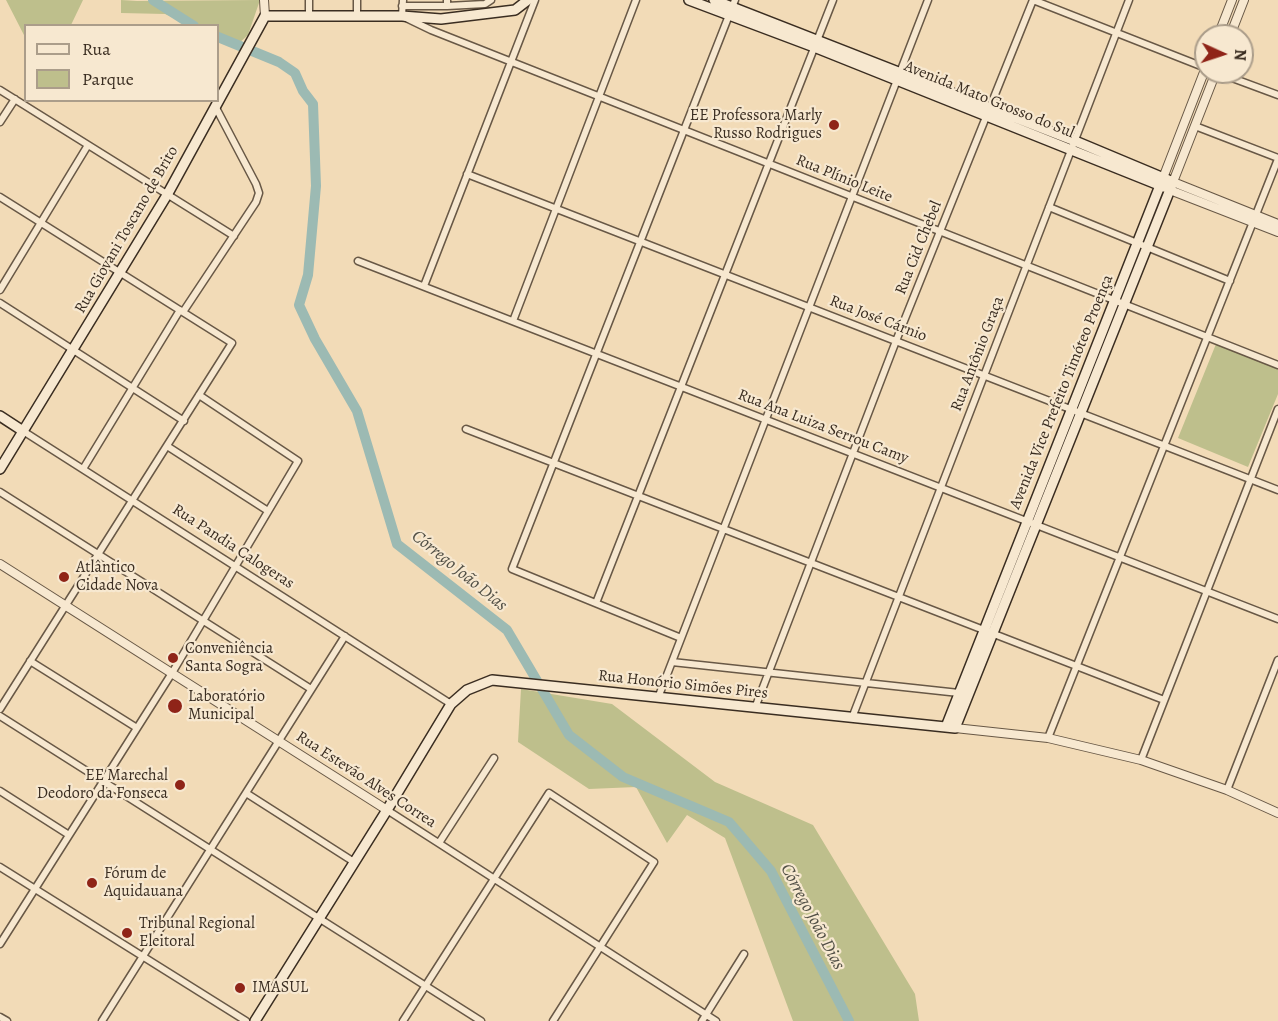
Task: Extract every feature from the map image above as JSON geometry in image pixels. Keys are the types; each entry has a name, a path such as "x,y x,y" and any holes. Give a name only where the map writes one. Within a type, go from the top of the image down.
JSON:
{"main road":[{"path":"265,16 357,16 402,7 441,19 515,10 528,0"},
{"name":"Avenida Mato Grosso do Sul","path":"689,0 732,7"},
{"name":"Avenida Mato Grosso do Sul","path":"714,0 1172,186"},
{"name":"Rua Giovani Toscano de Brito","path":"219,99 265,16"},
{"name":"Rua Giovani Toscano de Brito","path":"0,469 167,195 217,102"},
{"name":"Avenida Vice Prefeito Timóteo Proença","path":"1120,302 1137,243 1162,182"},
{"name":"Avenida Vice Prefeito Timóteo Proença","path":"950,728 1120,302 1147,247 1172,186"},
{"name":"Rua Pandia Calogeras","path":"0,416 23,431"},
{"name":"Avenida Vice Prefeito Timóteo Proença","path":"950,728 959,693 989,631"},
{"name":"Rua Honório Simões Pires","path":"255,1021 451,704 467,690 492,680 950,728"}],"street":[{"path":"264,0 265,16"},
{"path":"309,0 309,16"},
{"path":"357,0 357,16"},
{"path":"402,7 447,3 484,4 491,0"},
{"path":"424,286 535,0"},
{"path":"513,321 636,0"},
{"path":"596,603 833,0"},
{"path":"658,698 928,0"},
{"path":"1033,0 1194,63"},
{"name":"Rua Cid Chebel","path":"755,708 896,341 1033,0"},
{"name":"Rua Antônio Graça","path":"852,718 1129,0"},
{"path":"1223,24 1232,0"},
{"path":"1235,24 1244,0"},
{"name":"Rua Plínio Leite","path":"402,7 511,62 1278,364"},
{"path":"681,638 512,569 732,7"},
{"name":"Avenida Vice Prefeito Timóteo Proença","path":"1162,182 1200,84"},
{"name":"Avenida Vice Prefeito Timóteo Proença","path":"1172,186 1211,84"},
{"path":"1248,84 1278,95"},
{"path":"0,90 234,236"},
{"path":"0,122 15,99"},
{"path":"83,469 181,311 256,202 258,193 256,183 215,106"},
{"path":"1048,738 1278,158 1195,126"},
{"path":"0,290 88,146"},
{"name":"Rua José Cárnio","path":"467,174 1278,490"},
{"name":"Avenida Mato Grosso do Sul","path":"1172,186 1254,218 1278,224"},
{"path":"0,197 232,343 0,709"},
{"path":"1049,207 1230,281"},
{"name":"Avenida Mato Grosso do Sul","path":"1254,218 1278,232"},
{"name":"Rua Ana Luiza Serrou Camy","path":"358,261 1278,619"},
{"path":"0,303 183,421"},
{"path":"0,944 172,673 298,461 199,395"},
{"path":"1141,760 1278,410"},
{"path":"466,429 1164,700"},
{"name":"Rua Pandia Calogeras","path":"23,431 451,704"},
{"path":"167,446 268,511"},
{"path":"0,492 311,689"},
{"name":"Rua Estevão Alves Correa","path":"0,564 716,1021"},
{"path":"102,1021 345,636"},
{"path":"1227,790 1278,660"},
{"path":"30,661 137,728"},
{"path":"672,662 959,693"},
{"path":"0,716 481,1021"},
{"name":"Rua Honório Simões Pires","path":"950,728 1048,738 1141,760 1227,790 1278,813"},
{"path":"439,843 494,758"},
{"path":"0,790 69,835"},
{"path":"246,793 354,862"},
{"path":"403,1021 549,793 654,862 553,1021"},
{"path":"0,867 246,1021"},
{"path":"702,1021 744,954"},
{"path":"0,1017 7,1021"}],"green space":[{"path":"6,0 83,0 71,24 24,24 24,35"},
{"path":"121,0 260,0 248,35 237,45 219,41 219,24 187,24 165,14 121,13"},
{"path":"1216,344 1278,369 1278,394 1248,467 1178,438"},
{"path":"521,689 612,704 715,782 813,825 915,994 919,1021 793,1021 725,838 687,815 667,843 636,787 589,789 518,742"}],"waterway":[{"name":"Córrego João Dias","path":"153,0 191,24"},
{"name":"Córrego João Dias","path":"219,37 279,62 295,73 303,91 313,104 316,186 308,275 299,305 315,339 357,411 397,544 507,630 569,735 623,777 729,822 771,871 849,1021"}],"place":[{"name":"EE Professora Marly Russo Rodrigues","path":"834,125"},
{"name":"Atlântico Cidade Nova","path":"64,577"},
{"name":"Conveniência Santa Sogra","path":"173,658"},
{"name":"Laboratório Municipal","path":"175,706"},
{"name":"EE Marechal Deodoro da Fonseca","path":"180,785"},
{"name":"Fórum de Aquidauana","path":"92,883"},
{"name":"Tribunal Regional Eleitoral","path":"127,933"},
{"name":"IMASUL","path":"240,988"}]}
